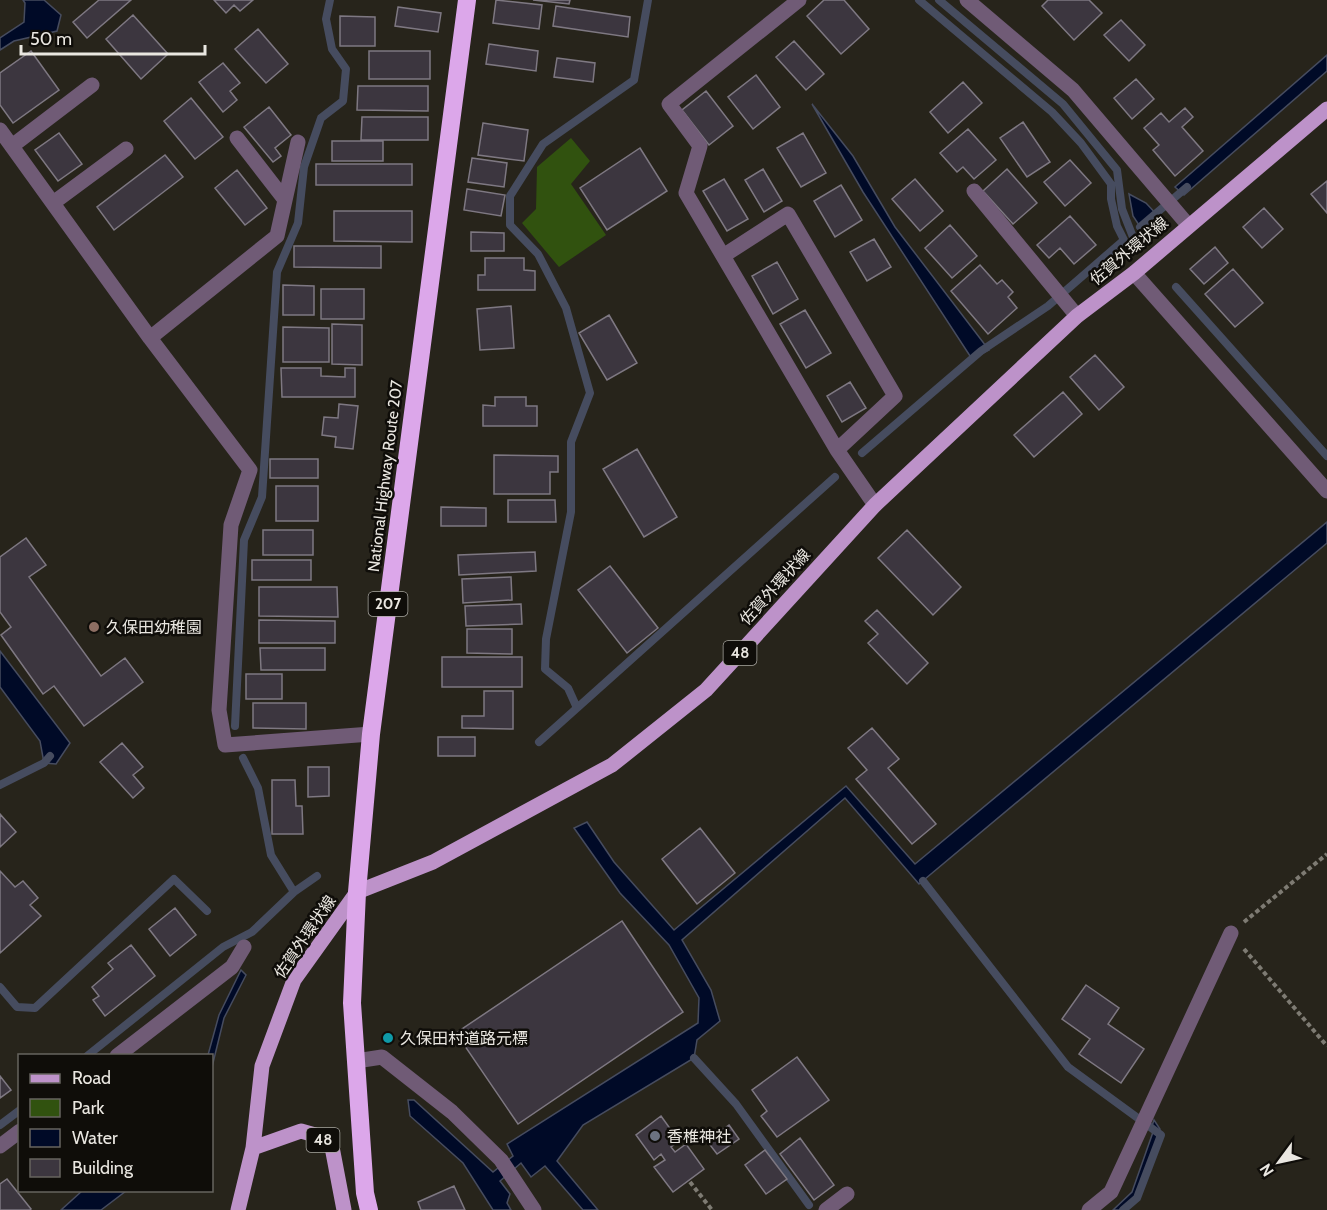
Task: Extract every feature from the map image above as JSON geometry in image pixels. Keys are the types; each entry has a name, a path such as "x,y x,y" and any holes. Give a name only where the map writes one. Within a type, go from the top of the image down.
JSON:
{"highway":[{"name":"National Highway Route 207","path":"369,1210 365,1193 352,1003 357,892 371,734 467,0"}],"main road":[{"name":"佐賀外環状線","path":"238,1210 253,1148 262,1066 294,980 357,892 433,862 612,765 706,690 875,505 1077,316 1134,273 1327,109"},
{"name":"48","path":"253,1148 301,1131 315,1134 332,1147 344,1210"}],"street":[{"path":"799,0 669,104 700,146 686,193 837,450 875,505"},
{"path":"967,0 1073,90 1188,225"},
{"path":"12,146 92,85"},
{"path":"0,130 150,338 250,470 231,525 219,710 225,745 371,734"},
{"path":"237,138 285,200"},
{"path":"150,338 277,236 298,142"},
{"path":"53,203 126,149"},
{"path":"974,191 1077,316"},
{"path":"723,256 788,214 794,224 895,396 837,450"},
{"path":"1134,273 1327,491"},
{"path":"1089,1210 1111,1192 1231,933"},
{"path":"120,1054 232,966 244,947"},
{"path":"356,1061 382,1057 452,1112 501,1160 534,1210"},
{"path":"0,1146 18,1132"},
{"path":"826,1210 847,1194"}],"path":[{"path":"1327,854 1231,933 1327,1046"},
{"path":"690,1182 712,1210"}],"green space":[{"path":"571,138 590,161 571,184 606,235 559,267 522,223 536,209 537,167"}],"water":[{"path":"23,0 44,0 61,15 57,31 14,41 0,50 0,38 24,22 25,3"},
{"path":"1327,55 1327,71 1184,195 1175,187"},
{"path":"812,104 853,156 895,227 989,350 972,359 863,192"},
{"path":"1129,194 1146,203 1159,217 1143,231 1133,216"},
{"path":"1327,522 1327,543 919,884 845,798 682,940 711,990 720,1021 697,1040 694,1058 583,1125 557,1161 598,1210 583,1210 545,1166 531,1177 521,1163 500,1181 510,1194 507,1203 511,1210 493,1210 463,1163 410,1116 408,1100 414,1100 493,1172 513,1156 507,1144 698,1023 699,998 669,945 620,893 574,828 587,822 614,862 674,930 846,786 915,864"},
{"path":"0,651 70,743 56,764 44,763 40,741 0,687"},
{"path":"241,970 246,975 224,1018 213,1063 213,1054 208,1054 219,1015"},
{"path":"1154,1120 1160,1129 1137,1198 1123,1210 1113,1210 1132,1192 1153,1132 1151,1129"},
{"path":"81,1192 125,1192 101,1210 61,1210"}],"building":[{"path":"99,0 131,0 87,38 73,22"},
{"path":"214,0 253,0 240,11 234,5 226,13"},
{"path":"496,0 542,5 539,29 493,23"},
{"path":"533,0 570,0 569,4"},
{"path":"824,0 844,0 869,29 841,54 807,16"},
{"path":"1048,0 1089,0 1102,13 1074,40 1042,6"},
{"path":"556,6 630,17 628,37 553,26"},
{"path":"398,7 441,13 438,32 395,26"},
{"path":"133,15 168,54 141,79 106,39"},
{"path":"340,16 375,17 375,46 340,46"},
{"path":"1121,20 1145,45 1129,61 1104,35"},
{"path":"258,29 288,64 266,83 235,49"},
{"path":"794,41 824,74 806,90 776,57"},
{"path":"489,44 538,51 536,71 486,64"},
{"path":"31,51 59,90 13,123 0,105 0,73"},
{"path":"369,51 430,51 430,79 369,79"},
{"path":"557,58 595,63 593,82 554,77"},
{"path":"223,63 240,83 230,91 237,100 223,112 199,82"},
{"path":"756,75 780,107 753,129 728,97"},
{"path":"1136,79 1154,99 1132,119 1114,98"},
{"path":"963,82 982,103 948,133 930,112"},
{"path":"358,86 428,86 428,111 357,110"},
{"path":"706,91 733,126 709,145 682,110"},
{"path":"191,98 223,137 195,159 164,121"},
{"path":"269,107 291,135 275,148 281,156 273,162 244,127"},
{"path":"1185,108 1193,117 1182,127 1203,151 1175,176 1153,150 1159,145 1144,128 1161,113 1169,122"},
{"path":"362,117 428,117 428,140 361,140"},
{"path":"1023,122 1050,162 1027,177 1000,138"},
{"path":"483,123 528,130 524,161 478,155"},
{"path":"968,129 996,160 974,179 963,167 957,172 940,153"},
{"path":"59,133 82,164 58,181 35,150"},
{"path":"803,133 826,173 801,187 777,148"},
{"path":"332,141 383,141 383,161 332,161"},
{"path":"640,148 667,191 607,230 580,188"},
{"path":"165,155 183,177 114,230 97,207"},
{"path":"472,158 507,163 504,187 468,182"},
{"path":"1070,160 1091,183 1065,206 1044,182"},
{"path":"316,164 412,164 412,185 316,185"},
{"path":"763,169 782,201 764,212 745,180"},
{"path":"1007,169 1037,203 1013,224 983,191"},
{"path":"237,170 267,208 245,225 215,188"},
{"path":"724,179 748,219 727,231 703,191"},
{"path":"915,179 943,211 920,231 892,199"},
{"path":"1327,181 1327,213 1311,194"},
{"path":"841,185 862,220 835,237 814,201"},
{"path":"467,189 505,195 501,216 464,210"},
{"path":"1264,208 1283,229 1262,248 1243,227"},
{"path":"334,211 412,211 412,242 334,241"},
{"path":"1070,216 1096,245 1074,264 1060,248 1049,258 1037,245"},
{"path":"950,225 977,256 952,278 925,248"},
{"path":"471,232 504,233 504,251 471,251"},
{"path":"874,239 891,267 867,281 850,252"},
{"path":"294,246 381,246 381,268 294,267"},
{"path":"1215,247 1228,263 1204,284 1190,269"},
{"path":"485,258 524,258 524,270 535,271 535,290 478,290 478,275 485,275"},
{"path":"777,262 798,299 773,314 752,276"},
{"path":"980,265 997,284 1002,280 1013,292 1008,297 1017,308 988,334 951,291"},
{"path":"1233,269 1263,303 1235,327 1205,294"},
{"path":"283,285 314,286 314,315 283,315"},
{"path":"321,289 364,289 364,319 321,319"},
{"path":"511,306 514,348 480,350 477,309"},
{"path":"805,310 831,353 806,368 780,324"},
{"path":"609,315 637,363 607,380 579,333"},
{"path":"332,324 362,325 362,365 332,364"},
{"path":"283,327 329,328 329,362 283,362"},
{"path":"1095,355 1124,387 1099,410 1070,377"},
{"path":"281,368 321,368 321,376 345,377 345,368 355,368 355,397 282,397"},
{"path":"850,382 866,408 842,422 827,396"},
{"path":"1063,392 1082,414 1034,457 1014,435"},
{"path":"495,397 526,397 526,406 537,406 537,426 483,426 483,405 495,406"},
{"path":"339,404 358,406 353,449 335,447 336,437 322,435 324,417 338,418"},
{"path":"637,449 677,517 644,537 603,469"},
{"path":"494,455 558,456 558,472 550,472 550,494 494,494"},
{"path":"270,459 318,459 318,478 270,478"},
{"path":"276,486 318,486 318,521 276,521"},
{"path":"508,500 555,500 556,522 508,522"},
{"path":"441,507 486,508 486,526 441,526"},
{"path":"263,530 313,530 313,555 263,555"},
{"path":"907,530 961,587 933,615 878,558"},
{"path":"26,538 46,565 29,577 101,676 125,658 143,682 84,726 54,686 43,694 1,635 11,627 0,612 0,557"},
{"path":"535,552 536,571 459,575 458,555"},
{"path":"252,560 311,560 311,580 252,580"},
{"path":"610,566 658,628 627,653 578,590"},
{"path":"511,577 512,600 463,603 462,579"},
{"path":"259,587 337,587 338,617 259,616"},
{"path":"521,604 522,624 466,626 465,606"},
{"path":"877,610 928,663 907,684 868,643 878,634 865,621"},
{"path":"259,620 335,621 335,643 259,643"},
{"path":"467,629 512,629 512,654 467,653"},
{"path":"260,648 325,648 325,670 261,670"},
{"path":"442,657 522,657 522,687 442,687"},
{"path":"246,674 282,674 282,699 246,699"},
{"path":"484,691 513,691 513,729 462,728 462,716 484,716"},
{"path":"253,703 306,703 306,729 253,728"},
{"path":"872,728 899,759 888,768 936,824 912,844 856,779 867,770 848,748"},
{"path":"438,737 475,737 475,756 438,756"},
{"path":"122,743 143,767 133,775 144,788 133,798 100,762"},
{"path":"308,767 329,767 329,796 308,797"},
{"path":"272,780 295,780 296,806 302,806 303,834 272,834"},
{"path":"0,814 16,832 0,847"},
{"path":"700,828 735,873 697,904 662,859"},
{"path":"0,871 15,887 23,881 38,898 30,905 41,916 0,953"},
{"path":"175,908 196,935 170,956 149,929"},
{"path":"622,921 683,1012 518,1124 456,1033"},
{"path":"131,945 155,976 105,1016 93,1000 99,996 92,987 113,969 108,963"},
{"path":"1086,985 1119,1008 1108,1024 1144,1049 1121,1083 1079,1054 1090,1039 1062,1019"},
{"path":"797,1057 829,1100 777,1137 761,1116 767,1111 752,1090"},
{"path":"0,1076 11,1090 0,1098"},
{"path":"661,1116 679,1141 671,1147 675,1152 686,1144 704,1169 673,1192 654,1167 665,1160 661,1154 654,1160 636,1135"},
{"path":"729,1125 739,1139 717,1154 707,1141"},
{"path":"800,1138 834,1185 814,1200 780,1154"},
{"path":"765,1150 787,1179 766,1194 745,1165"},
{"path":"7,1179 30,1210 0,1210 0,1184"},
{"path":"454,1186 465,1210 421,1210 418,1202"}],"waterway":[{"path":"235,726 244,540 262,497 277,272 298,223 304,167 321,118 343,101 346,69 332,49 326,19 330,0"},
{"path":"577,708 568,688 545,669 546,639 571,512 571,442 590,393 566,308 538,254 510,225 510,196 543,144 634,80 648,0"},
{"path":"862,453 981,351 1048,306 1124,240 1117,226 1111,199 1111,184 1081,143 1052,112 919,0"},
{"path":"939,0 1063,104 1117,170 1122,209 1133,237"},
{"path":"1140,227 1187,187"},
{"path":"1176,287 1327,456"},
{"path":"539,742 835,477"},
{"path":"0,785 44,763 50,756"},
{"path":"243,758 258,788 271,855 294,892"},
{"path":"89,1054 223,947 252,932 294,892 317,876"},
{"path":"0,987 17,1007 35,1008 174,879 207,911"},
{"path":"923,881 1068,1067 1161,1135 1137,1198 1123,1210"},
{"path":"694,1058 736,1104 809,1205"},
{"path":"0,1125 18,1112"}],"place":[{"name":"久保田幼稚園","path":"94,627"},
{"name":"久保田村道路元標","path":"388,1038"},
{"name":"香椎神社","path":"655,1136"}]}
